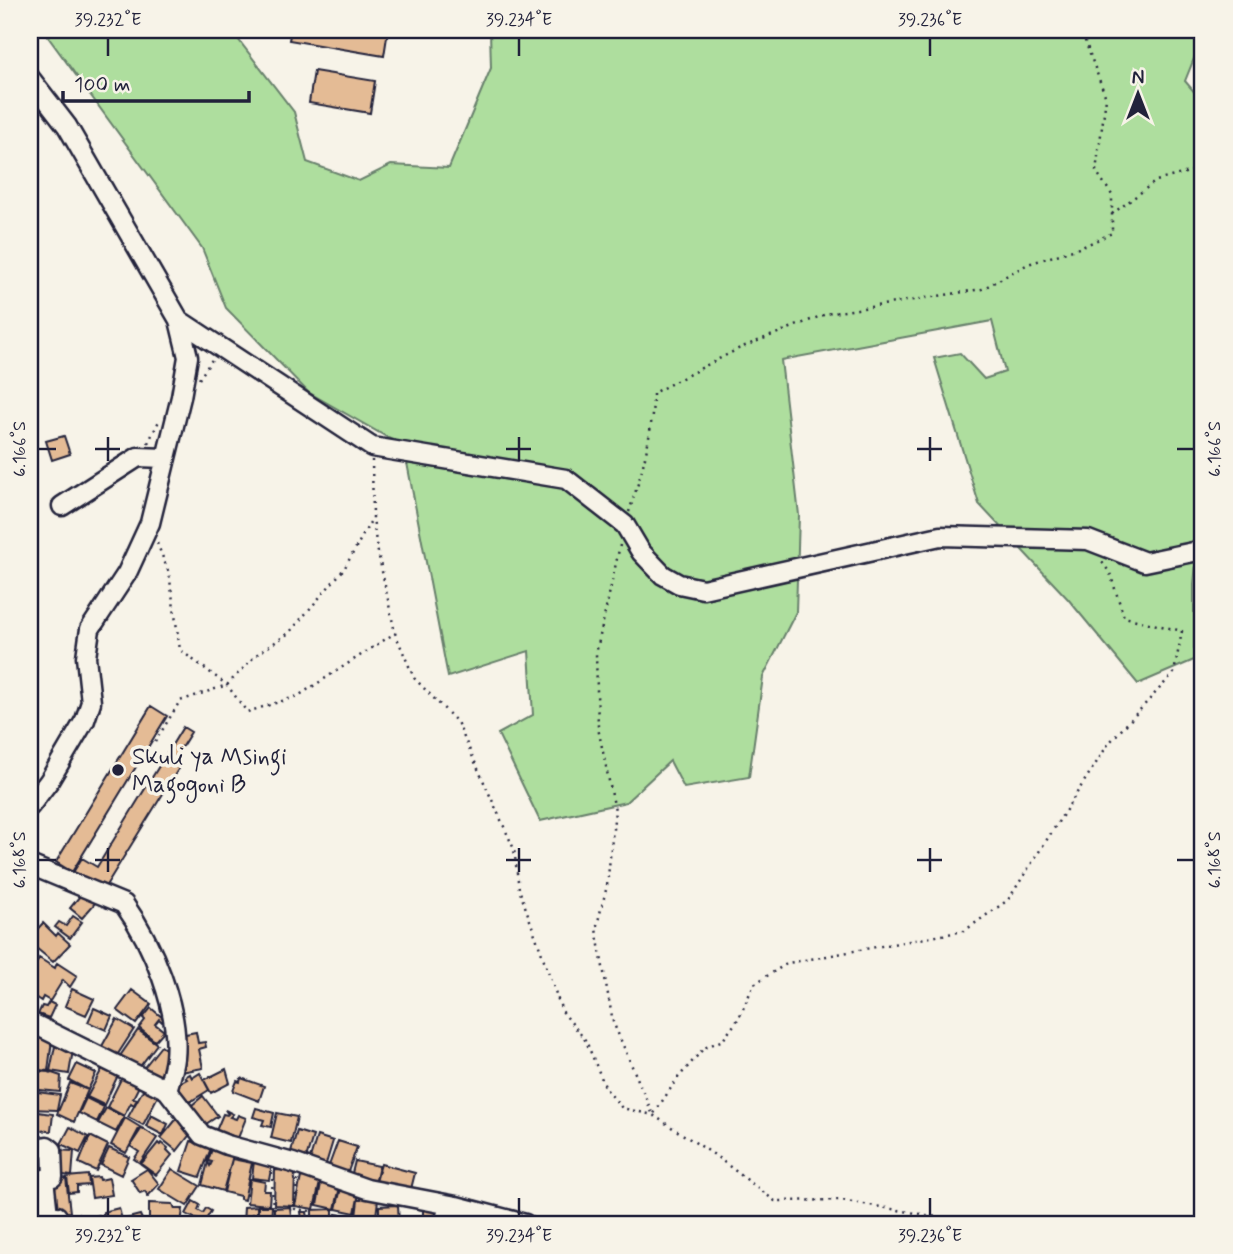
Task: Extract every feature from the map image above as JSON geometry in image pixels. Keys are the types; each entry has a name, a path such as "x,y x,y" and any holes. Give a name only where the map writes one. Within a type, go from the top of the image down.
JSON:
{"street":[{"path":"30,78 67,126 180,320 188,358 150,523 127,573 90,629 86,657 91,702 85,720 49,781 30,807"},
{"path":"180,320 372,447 566,479 625,525 642,551 663,575 679,584 703,589 940,536 1088,540 1145,562 1203,550"},
{"path":"62,506 138,457 166,458"},
{"path":"30,865 124,904 132,915 154,956 172,1009 175,1060 167,1090"},
{"path":"30,1022 167,1090 202,1135 367,1188 525,1224"},
{"path":"30,1149 47,1146 52,1150 53,1177 44,1179 48,1215 57,1216 58,1224"},
{"path":"444,1224 449,1205"}],"path":[{"path":"653,1115 613,1022 596,929 607,886 615,810 598,728 596,654 625,525 643,468 653,413 653,393 740,348 826,314 982,289 1028,264 1082,247 1111,233 1111,195 1096,171 1105,98 1084,38 1078,30"},
{"path":"1111,214 1156,181 1203,168"},
{"path":"372,447 376,544 395,633 414,678 457,722 514,849 519,889 562,1011 586,1041 606,1089 622,1108 653,1115 713,1154 775,1201 841,1200 948,1219 958,1224"},
{"path":"155,742 180,701 227,685 256,655 289,633 344,569 373,517"},
{"path":"150,523 169,573 180,650 227,685 247,712 298,696 395,633"},
{"path":"653,1115 677,1079 704,1048 723,1040 739,1018 754,984 788,963 964,931 1008,900 1109,743 1174,673 1182,631 1124,617 1110,573 1102,562"},
{"path":"273,1224 271,1172 284,1161 298,1172 295,1209 309,1211 310,1224"}],"green space":[{"path":"43,30 231,30 294,112 307,162 359,181 391,165 449,168 491,68 490,30 1203,30 1185,81 1203,102 1203,534 1199,534 1194,584 1194,660 1138,684 1068,599 979,504 934,358 960,353 984,379 1005,372 992,321 781,360 799,515 796,612 763,677 749,777 684,788 670,761 626,802 540,821 498,734 533,715 529,651 448,677 404,447 308,392 226,308 202,248"}],"building":[{"path":"291,30 388,30 384,56 289,40"},
{"path":"314,71 375,81 370,113 309,103"},
{"path":"64,436 70,454 52,460 46,441"},
{"path":"34,481 35,493 30,493 30,482"},
{"path":"151,706 167,716 72,872 56,862"},
{"path":"183,727 191,732 171,764 179,768 102,892 72,874 82,858 97,867"},
{"path":"84,891 97,901 82,918 70,908"},
{"path":"73,916 82,922 70,938 55,927 59,922 66,926"},
{"path":"43,923 56,936 58,933 70,944 53,962 30,943 30,937"},
{"path":"39,958 55,968 57,963 77,976 70,987 63,980 50,1001 43,997 41,1001 30,994 34,986 30,983 30,974"},
{"path":"72,989 94,999 86,1015 65,1006"},
{"path":"132,990 151,1004 136,1024 117,1010"},
{"path":"49,1002 55,1005 49,1018 38,1014 42,1006 46,1007"},
{"path":"94,1008 112,1016 106,1030 88,1022"},
{"path":"151,1008 164,1019 162,1022 159,1019 155,1024 164,1031 155,1041 139,1028"},
{"path":"117,1019 134,1029 116,1057 101,1048"},
{"path":"138,1030 157,1044 138,1069 120,1056"},
{"path":"196,1032 198,1043 205,1042 206,1047 199,1049 203,1068 181,1072 175,1036"},
{"path":"34,1037 52,1040 48,1071 31,1069"},
{"path":"55,1046 73,1050 69,1074 50,1071"},
{"path":"161,1046 175,1056 161,1077 158,1075 155,1079 142,1070"},
{"path":"77,1064 96,1073 88,1090 69,1080"},
{"path":"113,1068 120,1071 104,1105 87,1097 102,1069 111,1073"},
{"path":"226,1069 230,1083 211,1093 204,1080"},
{"path":"31,1071 61,1076 60,1092 30,1089"},
{"path":"124,1073 141,1082 133,1098 137,1099 134,1105 131,1103 124,1116 107,1107"},
{"path":"200,1073 209,1090 183,1106 172,1087 187,1079 185,1077 190,1074 192,1078"},
{"path":"241,1078 264,1086 259,1101 233,1091"},
{"path":"70,1083 88,1090 74,1122 57,1114"},
{"path":"144,1088 158,1096 143,1125 128,1117"},
{"path":"30,1091 60,1095 57,1110 30,1109"},
{"path":"203,1096 218,1116 200,1128 186,1110"},
{"path":"86,1098 104,1107 97,1122 79,1113"},
{"path":"106,1108 124,1117 116,1132 98,1123"},
{"path":"256,1108 274,1113 271,1127 262,1125 264,1120 253,1117"},
{"path":"225,1110 233,1114 230,1117 236,1119 238,1115 246,1118 238,1138 235,1137 233,1141 229,1139 231,1135 228,1134 226,1139 215,1133 223,1114 228,1114"},
{"path":"30,1111 53,1114 51,1131 30,1130"},
{"path":"277,1113 297,1117 291,1143 271,1138"},
{"path":"151,1115 168,1124 163,1135 146,1126"},
{"path":"179,1116 195,1128 177,1151 161,1138"},
{"path":"125,1118 140,1127 126,1153 111,1145"},
{"path":"70,1127 88,1137 80,1153 61,1144"},
{"path":"142,1128 157,1138 140,1163 134,1159 139,1152 130,1146"},
{"path":"297,1131 313,1136 306,1159 290,1155"},
{"path":"90,1136 108,1145 96,1171 79,1163"},
{"path":"317,1136 333,1141 325,1167 309,1162"},
{"path":"191,1141 211,1148 200,1177 181,1171"},
{"path":"338,1141 357,1147 346,1177 327,1171"},
{"path":"158,1143 168,1148 172,1155 156,1175 141,1164"},
{"path":"213,1146 234,1152 223,1191 202,1185 208,1162 210,1166 212,1162 208,1161"},
{"path":"109,1148 129,1157 121,1175 101,1165"},
{"path":"54,1150 74,1151 72,1176 54,1174"},
{"path":"30,1155 51,1157 50,1174 30,1174"},
{"path":"232,1159 252,1163 244,1200 240,1199 240,1196 224,1192"},
{"path":"254,1161 272,1164 269,1180 252,1178"},
{"path":"355,1161 379,1166 375,1184 351,1177"},
{"path":"381,1164 415,1173 410,1193 375,1185"},
{"path":"147,1169 159,1184 148,1196 145,1191 140,1193 131,1179"},
{"path":"172,1169 200,1186 187,1206 159,1189"},
{"path":"275,1170 295,1171 294,1206 274,1205"},
{"path":"88,1175 89,1185 77,1186 77,1192 69,1193 67,1177"},
{"path":"99,1177 100,1180 109,1178 112,1195 92,1198 89,1178"},
{"path":"301,1177 321,1178 314,1209 295,1206"},
{"path":"66,1178 70,1212 49,1213 46,1180"},
{"path":"322,1178 341,1182 335,1209 317,1205"},
{"path":"250,1179 265,1182 264,1191 270,1191 269,1205 247,1203"},
{"path":"43,1180 46,1214 30,1215 30,1181"},
{"path":"342,1184 360,1188 355,1213 336,1209"},
{"path":"362,1190 379,1192 375,1224 367,1224 368,1220 363,1219 363,1224 355,1224 355,1218 360,1219 356,1217"},
{"path":"193,1201 200,1205 198,1210 203,1213 206,1208 211,1211 204,1223 186,1214"},
{"path":"149,1203 173,1204 175,1209 183,1209 181,1224 149,1224"},
{"path":"398,1205 399,1224 379,1224 379,1206"},
{"path":"257,1206 257,1214 252,1214 252,1217 257,1217 256,1224 243,1223 244,1207"},
{"path":"258,1206 272,1206 271,1224 258,1224"},
{"path":"290,1207 292,1224 274,1224 274,1208"},
{"path":"119,1208 123,1224 103,1224 103,1212"},
{"path":"333,1209 333,1224 312,1224 312,1210"},
{"path":"423,1209 442,1209 442,1224 423,1224"},
{"path":"301,1212 307,1212 309,1224 293,1224 293,1220 302,1219"},
{"path":"78,1214 80,1224 59,1224 59,1218"},
{"path":"336,1214 352,1217 353,1224 335,1224"},
{"path":"99,1215 102,1224 81,1224 80,1221"},
{"path":"140,1215 144,1224 125,1224 123,1220 130,1218 131,1222 132,1217"},
{"path":"446,1215 462,1216 462,1224 446,1224"},
{"path":"56,1217 57,1224 32,1224 32,1220"},
{"path":"400,1217 407,1217 407,1224 400,1224"},
{"path":"411,1217 420,1217 420,1224 411,1224"},
{"path":"184,1220 202,1223 210,1224 183,1224"},
{"path":"210,1220 242,1222 242,1224 210,1224"}],"place":[{"name":"Skuli ya Msingi Magogoni B","path":"118,770"}]}
